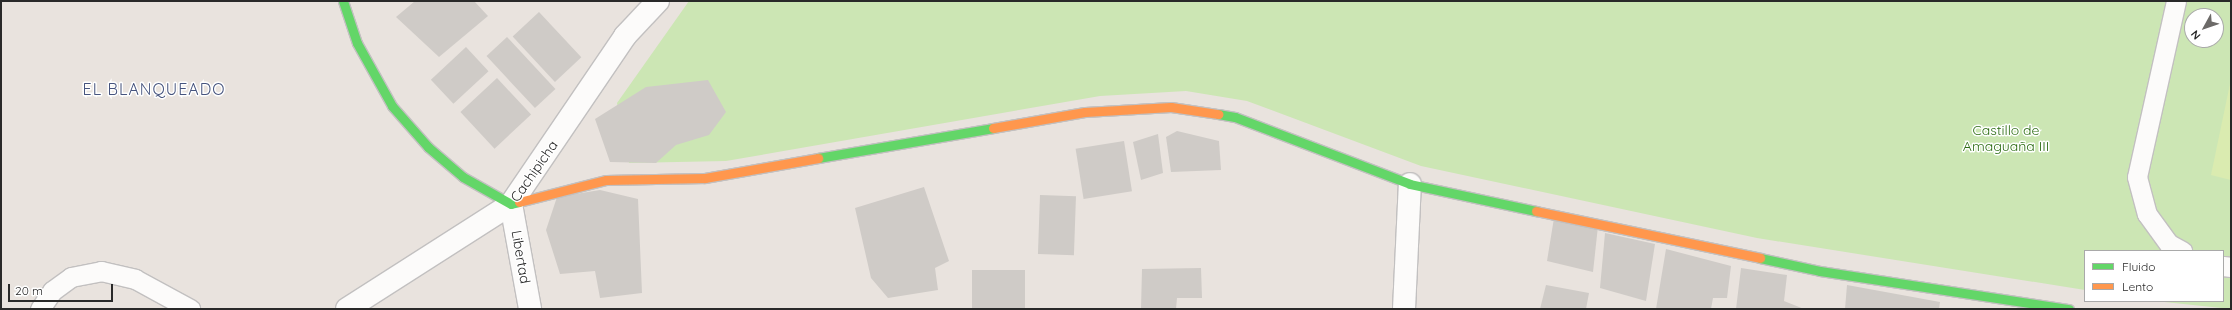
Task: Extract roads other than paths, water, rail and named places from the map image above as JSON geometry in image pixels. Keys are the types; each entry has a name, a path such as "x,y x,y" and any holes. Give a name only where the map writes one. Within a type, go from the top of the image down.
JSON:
{"street":[{"path":"343,1 357,43 392,106 428,147 463,177 512,204 571,186 606,180 705,178 1085,112 1171,107 1234,117 1410,184 1820,271 2068,309"},
{"name":"Cachipicha","path":"347,309 512,204 625,36 658,1"},
{"path":"1404,309 1410,184"},
{"name":"Libertad","path":"512,204 530,309"}],"lane":[{"path":"2176,1 2137,177 2147,214 2169,244 2180,250"},
{"path":"40,309 52,291 71,277 101,271 135,279 190,309"}],"district":[{"name":"EL BLANQUEADO","path":"154,89"}],"park label":[{"name":"Castillo de Amaguaña III","path":"2006,138"}]}
